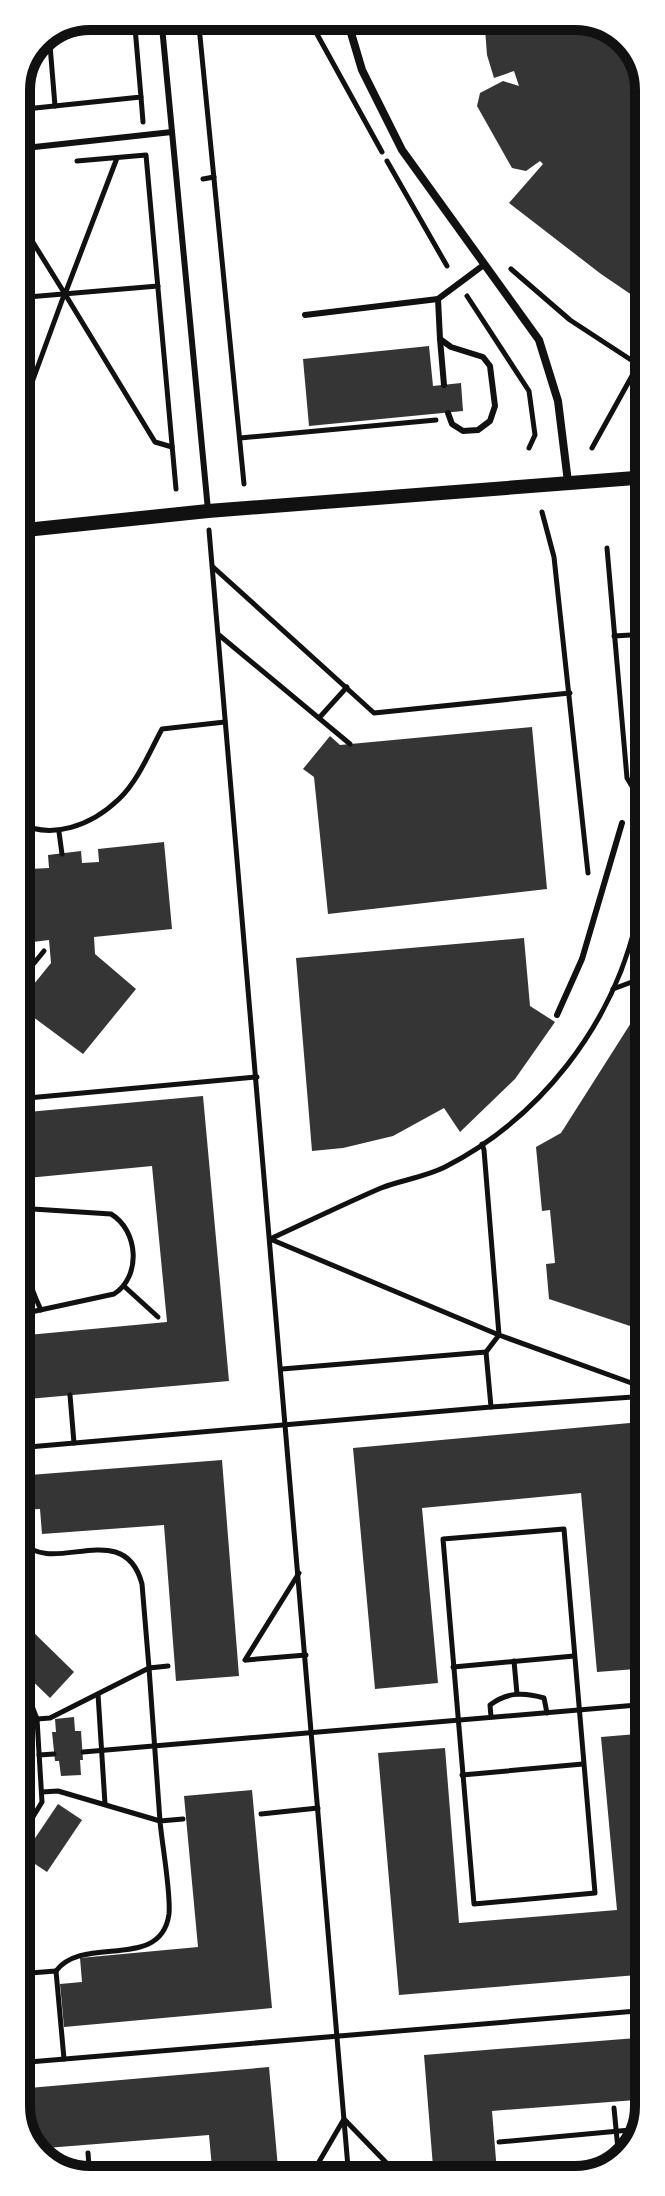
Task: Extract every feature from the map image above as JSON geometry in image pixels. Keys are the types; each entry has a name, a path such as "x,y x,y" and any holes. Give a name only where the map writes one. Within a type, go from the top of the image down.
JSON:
{"street":[{"path":"350,30 362,70 402,150 539,340 558,401 568,482"},
{"path":"30,530 208,511 635,478"}],"lane":[{"path":"162,30 208,511"},
{"path":"30,147 172,132"},
{"path":"305,315 438,299 485,264"},
{"path":"438,299 444,385"},
{"path":"440,339 451,347 483,357 490,366 495,406 490,421 478,430 463,431 452,424 448,413"},
{"path":"557,1015 582,959 622,823"}],"path":[{"path":"135,30 143,123"},
{"path":"199,30 244,484"},
{"path":"314,30 447,266"},
{"path":"50,46 55,106"},
{"path":"30,109 141,97"},
{"path":"30,388 117,158 146,155 176,489"},
{"path":"203,179 214,177"},
{"path":"149,185 161,182"},
{"path":"30,238 155,442 172,447"},
{"path":"502,259 521,280 570,320 635,363"},
{"path":"30,297 158,286"},
{"path":"467,296 529,391 535,435 529,448"},
{"path":"592,448 635,370"},
{"path":"240,438 436,420"},
{"path":"208,511 348,2166"},
{"path":"542,512 554,557 588,873"},
{"path":"607,548 627,778 635,791"},
{"path":"212,567 374,713 570,693"},
{"path":"218,634 350,744"},
{"path":"614,636 635,635"},
{"path":"319,718 347,687"},
{"path":"30,827 59,832 88,822 121,798 162,729 225,722"},
{"path":"59,832 62,854"},
{"path":"270,1239 384,1187 444,1167 509,1125 547,1091 577,1054 613,989 635,924"},
{"path":"30,968 44,951"},
{"path":"613,989 635,981"},
{"path":"30,1098 257,1077"},
{"path":"482,1144 499,1335 486,1352 491,1407"},
{"path":"30,1215 31,1208 111,1214 122,1220 131,1240 133,1261 132,1275 125,1287 114,1294 30,1312"},
{"path":"270,1239 499,1335 635,1385"},
{"path":"30,1287 41,1310"},
{"path":"125,1287 158,1317"},
{"path":"282,1369 486,1352"},
{"path":"30,1447 633,1397 635,1393"},
{"path":"70,1395 74,1443"},
{"path":"564,1529 574,1656 595,1893 474,1904 443,1539 564,1529"},
{"path":"30,1548 41,1553 94,1549 115,1552 126,1557 142,1584 169,1912 164,1929 152,1942 76,1955 63,1962 56,1971 64,2059"},
{"path":"299,1573 245,1660 306,1655"},
{"path":"453,1667 574,1656"},
{"path":"514,1661 517,1694"},
{"path":"37,1719 50,1718 149,1668 168,1666"},
{"path":"98,1694 105,1804"},
{"path":"491,1717 490,1705 507,1695 517,1694 544,1698 547,1713"},
{"path":"30,1701 37,1719 42,1792 42,1802 30,1822"},
{"path":"83,1752 635,1705"},
{"path":"39,1755 54,1754"},
{"path":"462,1775 583,1764"},
{"path":"42,1792 58,1791 160,1821 183,1819"},
{"path":"261,1814 318,1808"},
{"path":"30,1973 56,1971"},
{"path":"30,2062 635,2011"},
{"path":"614,2108 618,2147"},
{"path":"344,2119 389,2166"},
{"path":"317,2166 344,2119"},
{"path":"499,2142 630,2130"},
{"path":"88,2153 89,2166"},
{"path":"200,2166 209,2165"}],"building":[{"path":"485,30 578,30 605,38 627,60 635,90 635,297 509,203 543,164 540,161 526,171 512,168 477,106 480,93 503,81 519,86 514,71 494,78 487,55"},
{"path":"429,346 433,386 461,383 463,411 309,426 303,359"},
{"path":"532,727 547,889 328,914 314,777 303,769 330,736 340,745"},
{"path":"164,842 172,929 94,937 95,954 136,989 83,1054 30,1015 30,989 51,963 49,940 30,942 30,869 49,868 48,855 81,851 82,863 99,862 98,849"},
{"path":"524,938 530,1006 555,1022 515,1079 460,1132 444,1108 393,1136 343,1148 312,1151 296,958"},
{"path":"635,1017 635,1328 549,1299 546,1264 555,1263 550,1210 542,1211 536,1147 561,1133"},
{"path":"203,1096 229,1381 30,1399 30,1335 167,1322 152,1166 30,1178 30,1112"},
{"path":"635,1423 635,1669 597,1672 581,1493 422,1508 438,1683 375,1689 353,1448"},
{"path":"222,1460 239,1676 176,1681 164,1525 42,1534 40,1509 30,1509 30,1475"},
{"path":"30,1629 74,1672 50,1698 30,1679"},
{"path":"74,1717 75,1731 81,1731 81,1775 61,1776 59,1761 55,1761 52,1732 56,1732 55,1719"},
{"path":"635,1734 635,1975 399,1995 378,1753 445,1748 459,1923 617,1910 601,1737"},
{"path":"252,1790 272,2008 64,2027 60,1984 82,1982 80,1958 198,1947 184,1796"},
{"path":"58,1804 82,1820 47,1872 30,1861 30,1846"},
{"path":"635,2038 635,2100 492,2111 497,2166 433,2166 424,2055"},
{"path":"269,2067 278,2166 212,2166 209,2135 48,2148 38,2136 32,2121 30,2088"}]}
